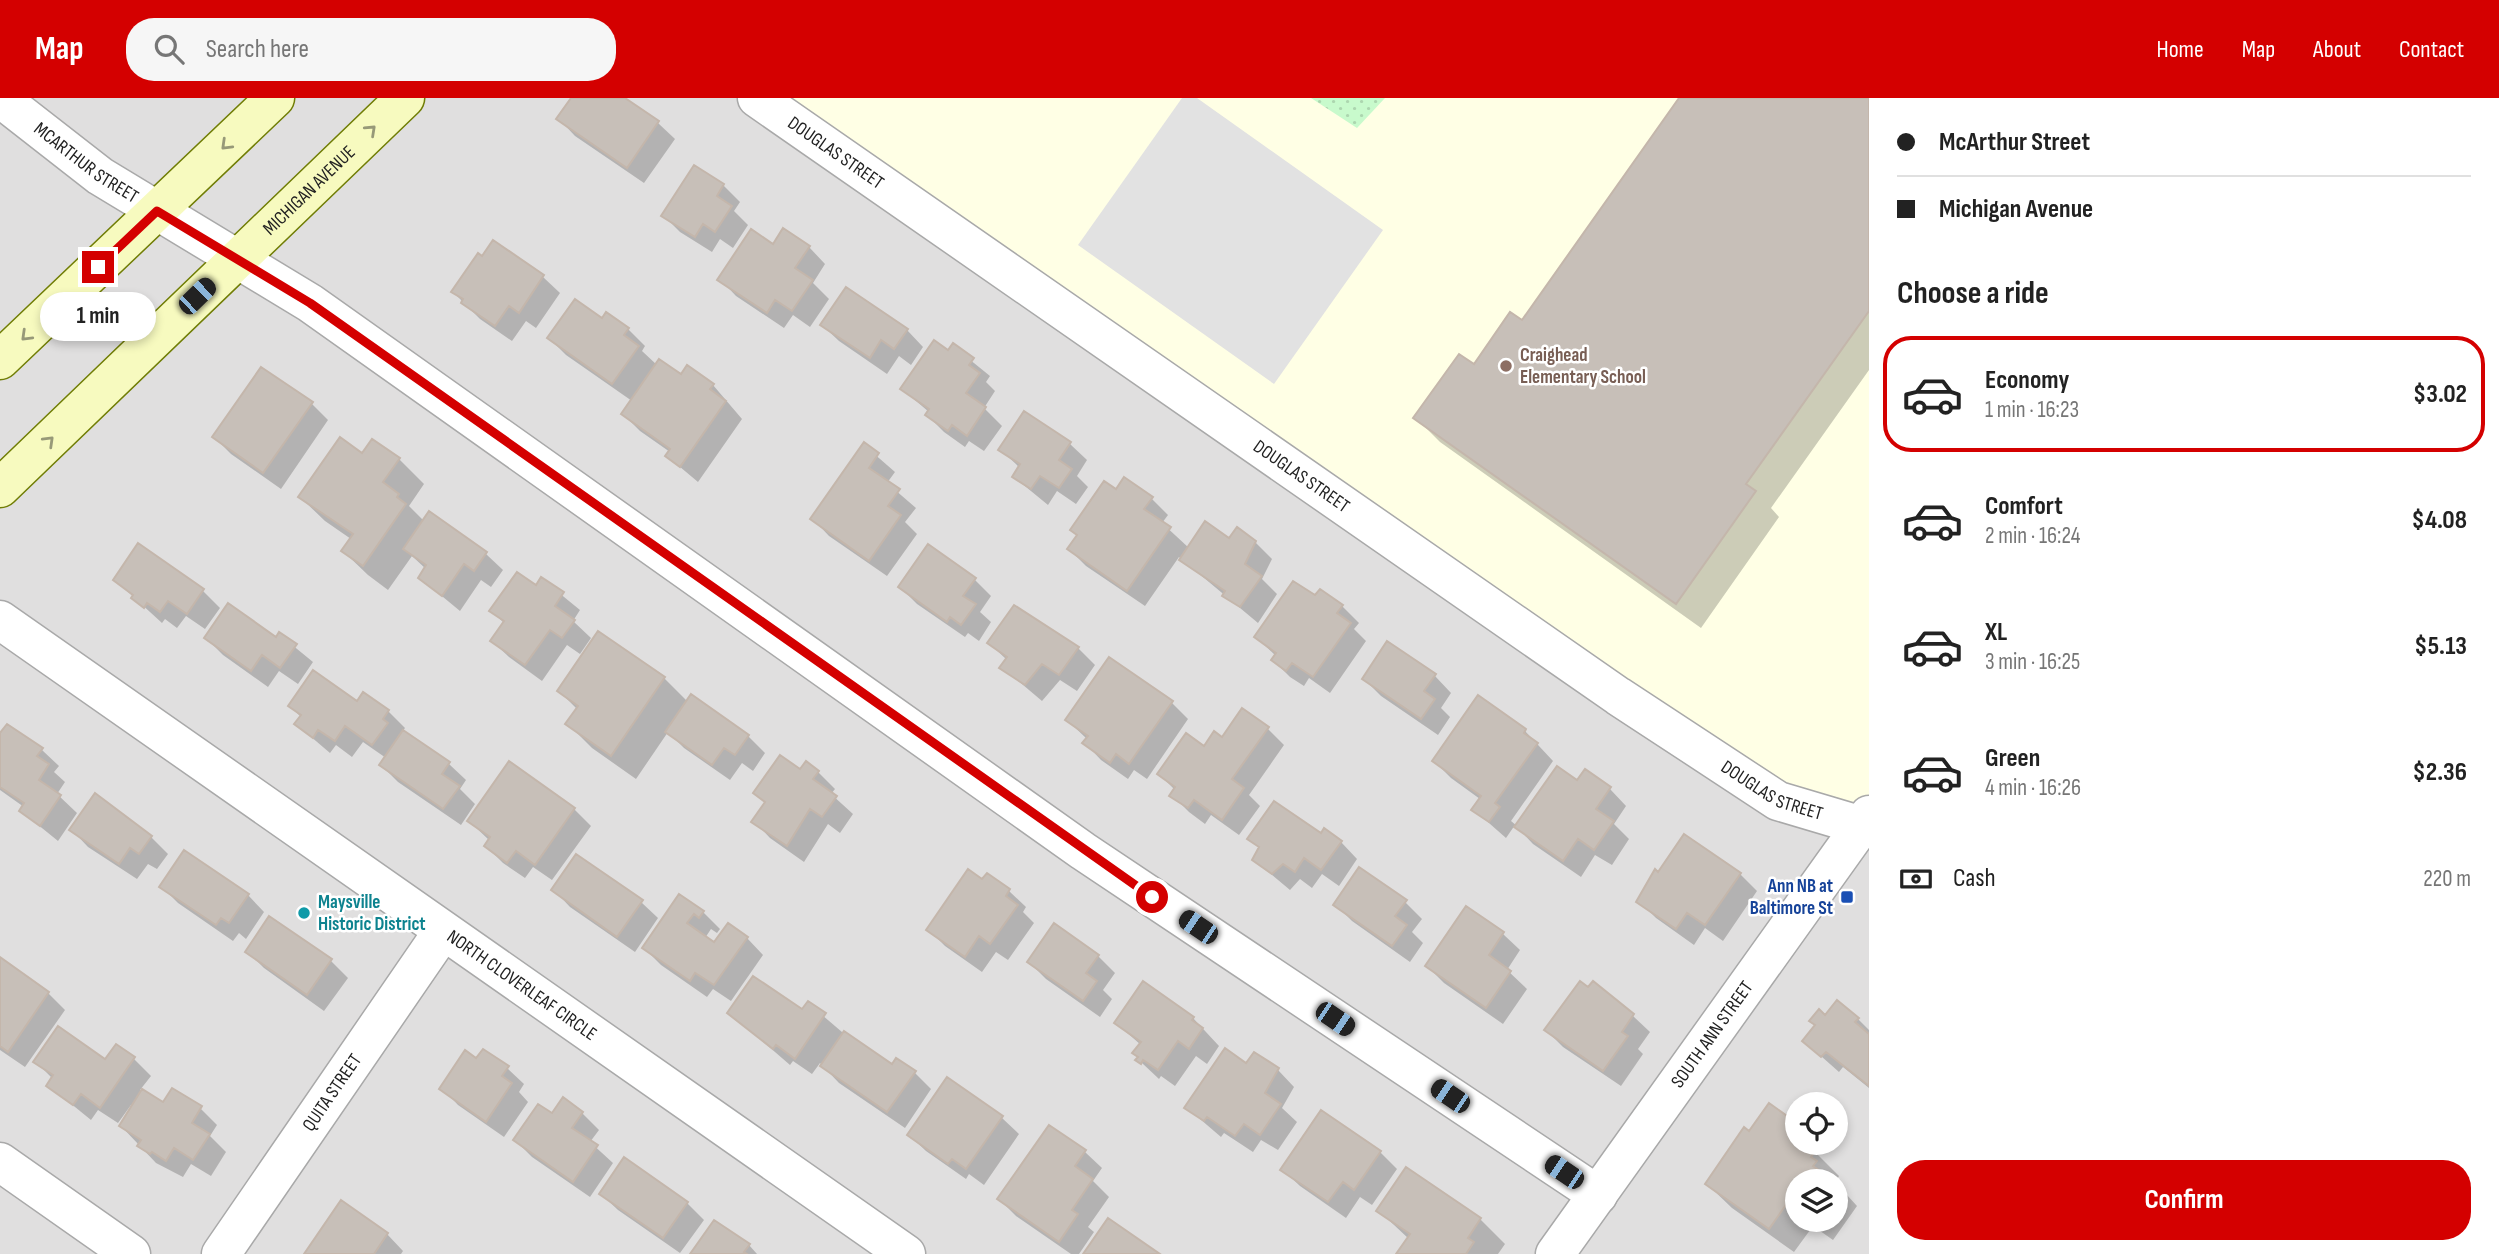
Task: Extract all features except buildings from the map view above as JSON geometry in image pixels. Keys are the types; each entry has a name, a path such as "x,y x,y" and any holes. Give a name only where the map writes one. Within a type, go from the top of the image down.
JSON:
{"main road":[{"path":"0,360 275,98"},
{"name":"MICHIGAN AVENUE","path":"0,488 405,98"}],"street":[{"name":"MCARTHUR STREET","path":"0,98 100,176 310,303 1083,851 1598,1195"},
{"name":"DOUGLAS STREET","path":"757,98 1618,696 1778,800 1867,823"},
{"name":"NORTH CLOVERLEAF CIRCLE","path":"0,620 906,1254"},
{"name":"SOUTH ANN STREET","path":"1555,1254 1867,823"},
{"name":"QUITA STREET","path":"221,1254 443,931"},
{"path":"0,1162 131,1254"}],"shaded area":[{"path":"0,98 817,98 1852,813 1549,1254 0,1254"},
{"name":"Craighead Elementary School","path":"757,98 1869,98 1869,815 1778,801"},
{"path":"1182,98 1197,98 1383,230 1274,384 1078,245"},
{"path":"1869,815 1869,1254 1564,1254"}],"green space":[{"path":"1311,98 1385,98 1357,128"}],"place":[{"name":"Craighead Elementary School","path":"1506,366"},
{"name":"Ann NB at Baltimore St","path":"1847,897"},
{"name":"Maysville Historic District","path":"304,913"}],"route":[{"path":"98,267 157,211 266,276 310,303 1083,851 1152,897"}]}
